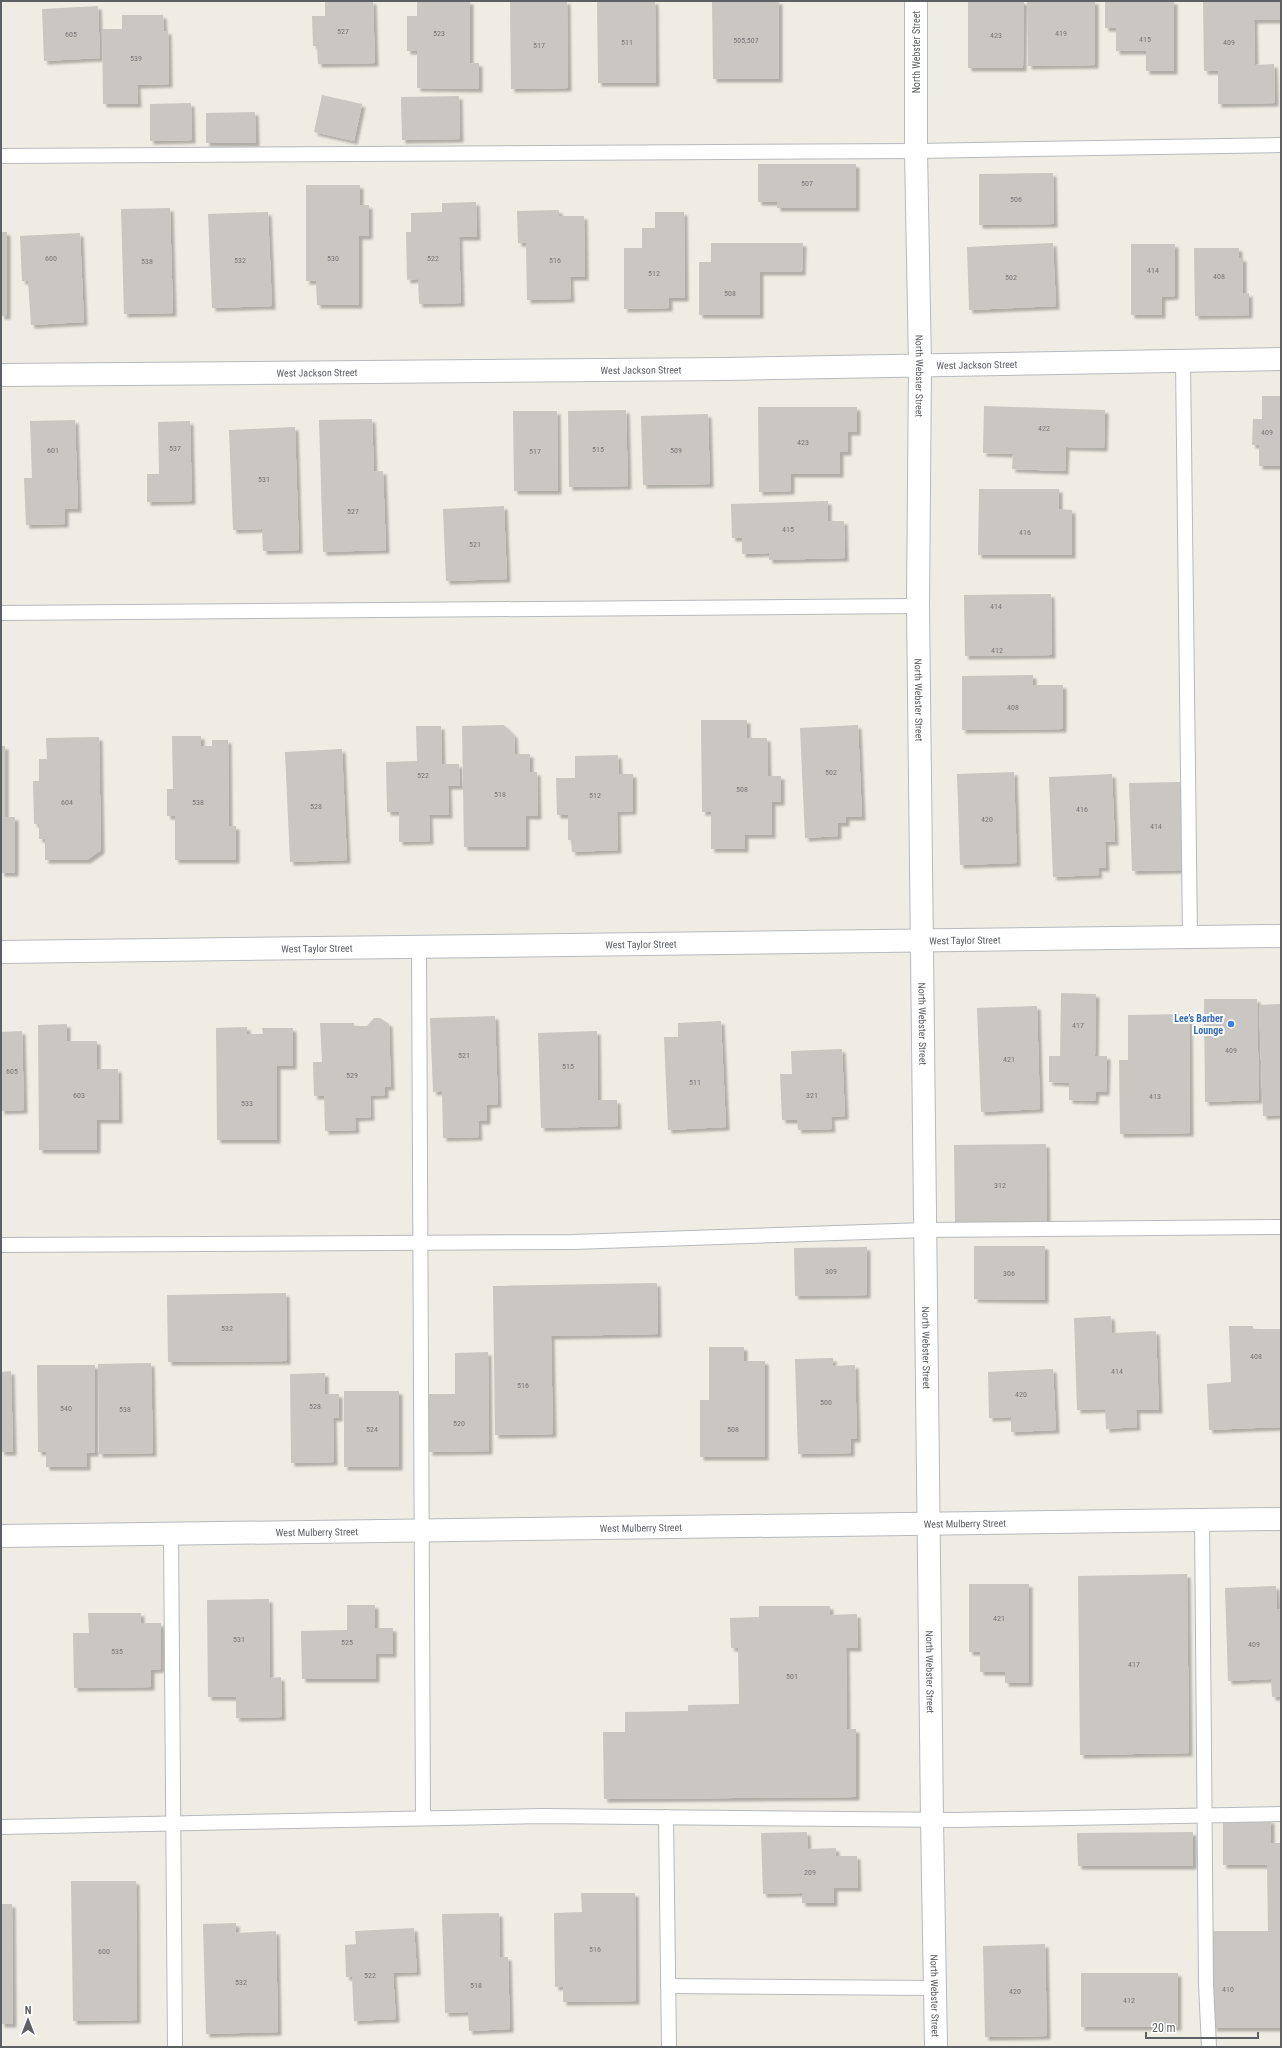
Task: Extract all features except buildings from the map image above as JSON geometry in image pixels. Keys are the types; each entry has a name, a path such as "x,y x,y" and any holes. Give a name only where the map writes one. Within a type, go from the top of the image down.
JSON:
{"street":[{"name":"North Webster Street","path":"916,1 916,151 920,365 918,606 936,2047"},
{"name":"West Jackson Street","path":"1,375 711,370 1281,359"},
{"name":"West Taylor Street","path":"1,952 1281,936"},
{"name":"West Mulberry Street","path":"1,1536 1281,1519"}],"lane":[{"path":"1,156 916,151 1281,145"},
{"path":"1183,361 1190,937"},
{"path":"1,612 918,606"},
{"path":"419,946 423,1818"},
{"path":"1,1244 573,1242 925,1230 1281,1228"},
{"path":"1202,1519 1206,1817 1206,1984 1210,2047"},
{"path":"171,1533 174,2047"},
{"path":"1,1827 542,1816 932,1820 1206,1817 1281,1814"},
{"path":"666,1817 669,2047"},
{"path":"668,1986 935,1988"}],"place":[{"name":"Lee’s Barber Lounge","path":"1231,1024"}]}
